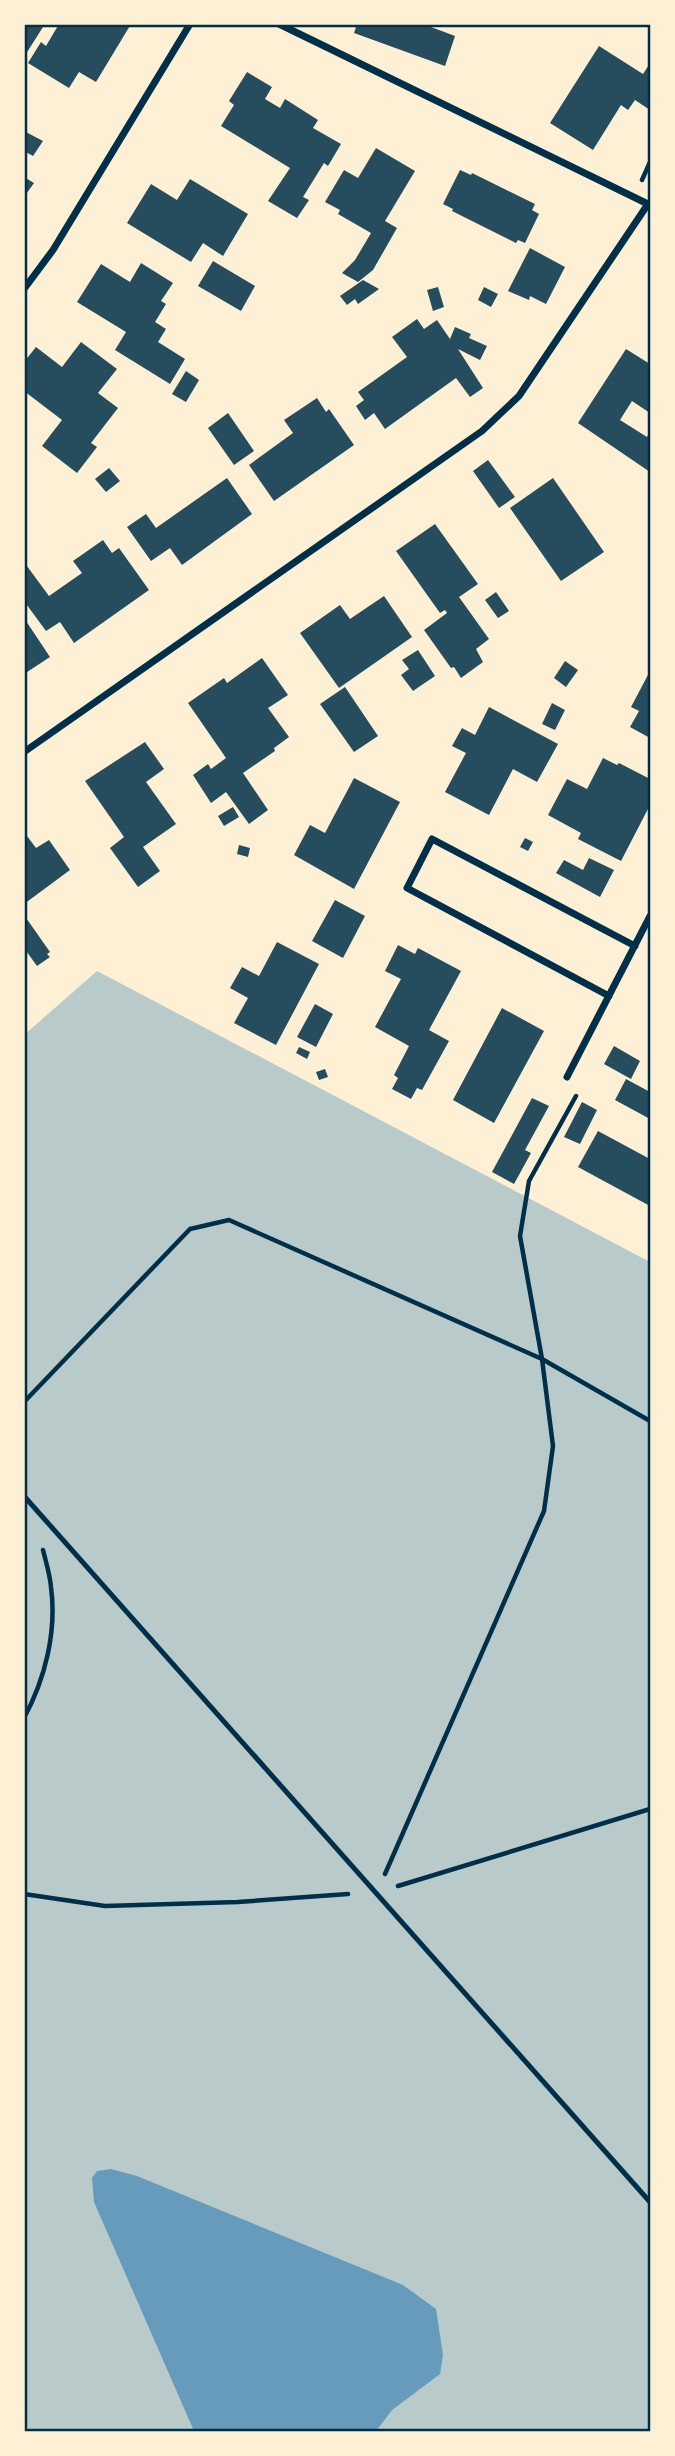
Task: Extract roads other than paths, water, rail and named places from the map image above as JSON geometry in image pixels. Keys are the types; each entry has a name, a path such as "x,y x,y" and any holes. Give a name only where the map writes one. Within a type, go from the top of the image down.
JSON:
{"street":[{"path":"24,289 53,250 190,24"},
{"path":"24,752 482,431 519,396 649,205 279,24"},
{"path":"609,996 407,888 419,863 432,839 635,946"},
{"path":"567,1077 650,916"}],"lane":[{"path":"24,1496 650,2202"}],"water":[{"path":"111,2169 137,2176 403,2285 436,2309 443,2355 440,2374 392,2410 376,2431 194,2431 94,2202 92,2178 97,2171"}]}
